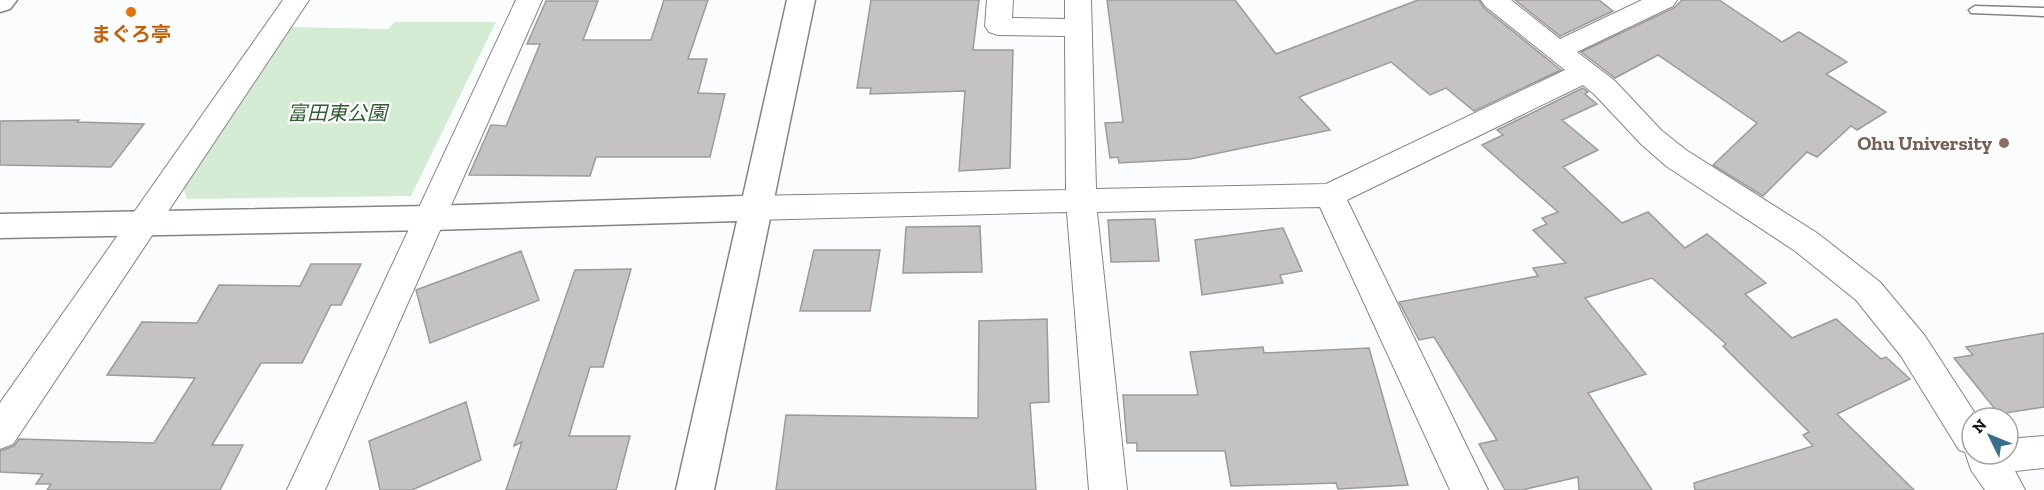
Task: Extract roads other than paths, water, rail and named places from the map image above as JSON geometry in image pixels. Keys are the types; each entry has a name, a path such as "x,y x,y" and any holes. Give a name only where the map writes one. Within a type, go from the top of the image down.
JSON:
{"street":[{"path":"0,3 3,0"},
{"path":"0,434 141,224 296,0"},
{"path":"306,490 529,0"},
{"path":"695,490 801,0"},
{"path":"1000,0 998,26 1077,28"},
{"path":"1078,0 1081,202 1108,490"},
{"path":"1494,0 1605,88 1651,137 1676,158 1806,242 1868,291 1913,346 1960,420"},
{"path":"1559,50 1664,0"},
{"path":"0,226 430,218 1329,195 1585,72"},
{"path":"1329,195 1469,490"},
{"path":"2020,451 2044,452"},
{"path":"1990,466 2006,490"}],"lane":[{"path":"1975,10 2044,12"}],"place":[{"name":"まぐろ亭","path":"131,12"},
{"name":"Ohu University","path":"2004,143"}],"park label":[{"name":"富田東公園","path":"337,113"}]}
